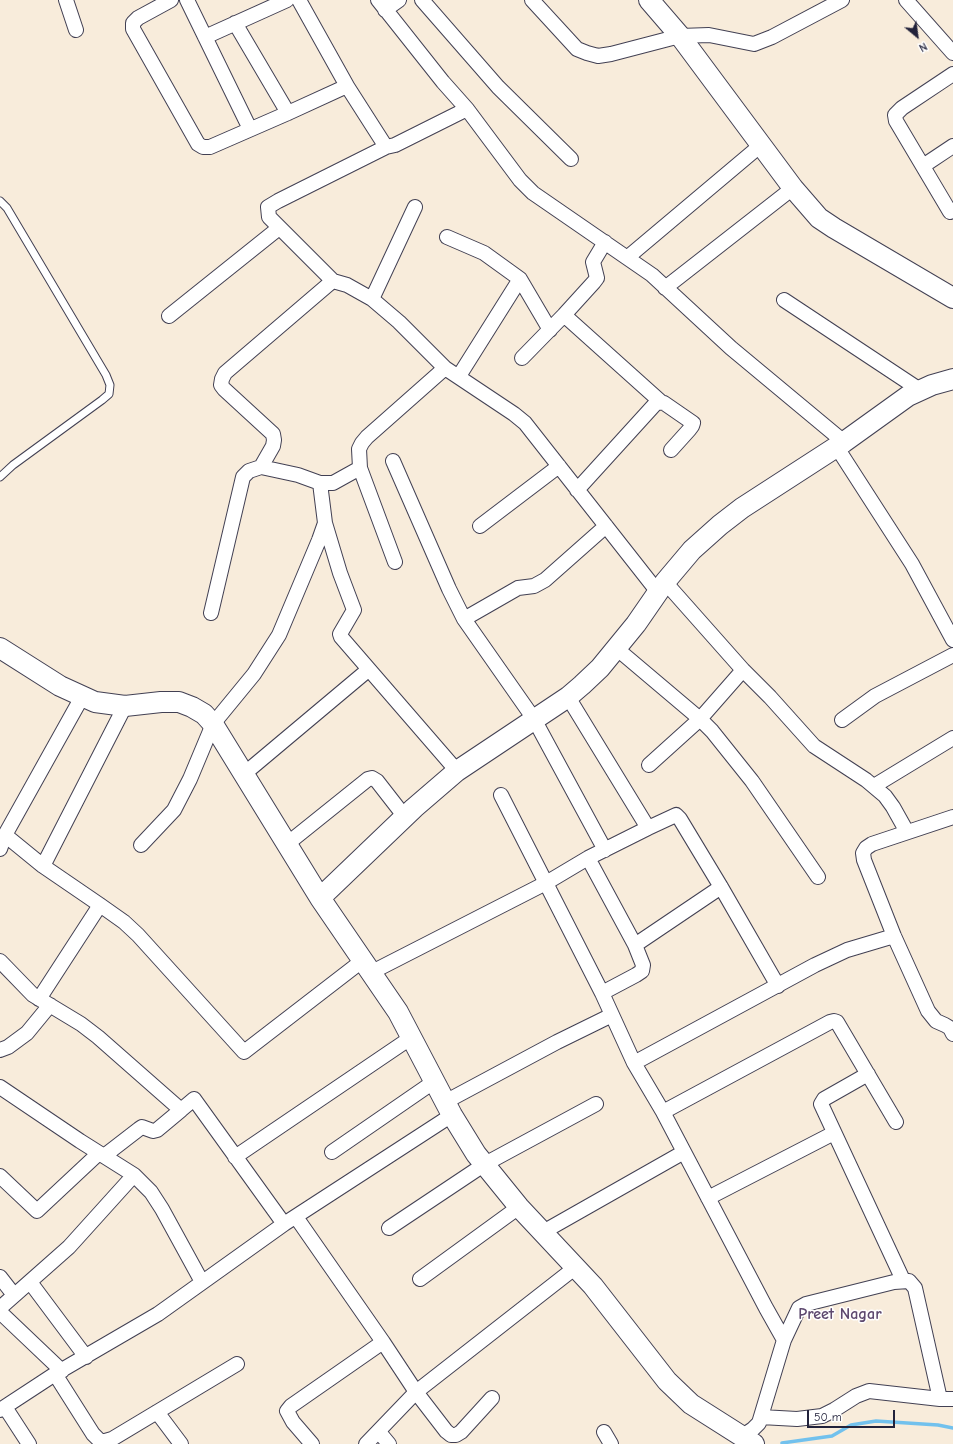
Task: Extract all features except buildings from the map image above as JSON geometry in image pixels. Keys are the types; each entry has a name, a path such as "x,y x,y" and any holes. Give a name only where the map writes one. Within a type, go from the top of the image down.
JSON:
{"street":[{"path":"66,0 76,30"},
{"path":"171,0 138,18 133,24 133,29 193,138 198,144 210,147 347,86"},
{"path":"187,0 250,129"},
{"path":"205,36 287,0"},
{"path":"299,0 347,86 386,147"},
{"path":"399,0 381,5 466,109 520,180 533,193 628,257 652,275 731,348 840,444 912,564 953,640"},
{"path":"422,0 509,99 571,159"},
{"path":"532,0 577,49 587,54 598,56 680,36 709,35 754,44 772,37 842,0"},
{"path":"648,0 680,36 793,188 819,218 953,298"},
{"path":"906,0 953,53"},
{"path":"235,23 288,113"},
{"path":"950,212 896,120 895,115 902,108 953,74"},
{"path":"466,109 278,201 268,207 269,217 335,282 347,284 372,299 399,322 445,368 459,376 525,423 606,526 661,586 770,696 814,746 874,786 885,796 907,832"},
{"path":"628,257 761,145"},
{"path":"923,166 953,146"},
{"path":"665,288 793,188"},
{"path":"372,299 415,206"},
{"path":"168,316 280,228"},
{"path":"447,237 484,253 520,279 550,330"},
{"path":"522,358 564,315 596,278 592,262 605,242"},
{"path":"459,376 520,279"},
{"path":"261,467 273,446 273,434 224,389 221,385 222,379 225,373 335,282"},
{"path":"784,300 920,390"},
{"path":"564,315 661,402 693,423 689,430 671,450"},
{"path":"395,562 360,468 359,449 367,437 445,368"},
{"path":"320,898 405,817 457,771 568,697 600,668 636,624 661,586 692,550 720,525 742,508 840,444 908,396 920,390 953,379"},
{"path":"577,490 653,405 657,402 661,402"},
{"path":"393,461 448,589 464,619 534,719 605,850"},
{"path":"480,526 559,466"},
{"path":"211,613 244,477 249,471 261,467 292,474 320,483 333,483 360,468"},
{"path":"320,483 325,523 340,573 354,610 340,634 341,637 457,771"},
{"path":"141,845 174,810 182,796 213,724 254,674 278,635 325,523"},
{"path":"464,619 518,588 534,586 541,583 551,576 606,526"},
{"path":"0,648 60,686 95,702 112,706 179,702 204,714 213,724 320,898 398,1012 449,1109 476,1154 519,1207 576,1267 613,1310 667,1381 691,1404 748,1441 753,1429 759,1423 761,1418 784,1340 799,1308 806,1304 903,1280 909,1281 915,1288 946,1399 869,1391 856,1396 822,1416 797,1419 761,1418"},
{"path":"616,648 700,719 712,731 752,780 818,877"},
{"path":"842,720 860,705 881,692 953,655"},
{"path":"244,774 368,670"},
{"path":"649,765 700,719 743,670"},
{"path":"0,849 5,835 82,697"},
{"path":"568,697 648,828"},
{"path":"43,866 125,706"},
{"path":"874,786 953,738"},
{"path":"287,844 368,779 372,778 377,781 405,817"},
{"path":"501,795 602,994 634,1063 663,1112 784,1340"},
{"path":"5,835 43,866 124,922 138,935 244,1052 367,966 546,883 588,858 676,815 680,819 721,887 778,986"},
{"path":"953,817 872,844 866,848 864,853 864,860 894,936 928,1011 936,1021 950,1028 953,1034"},
{"path":"588,858 643,965 642,971 602,994"},
{"path":"634,945 721,887"},
{"path":"0,1050 8,1047 27,1033 100,905"},
{"path":"634,1063 831,957 894,936"},
{"path":"0,961 24,988 81,1024 98,1037 181,1110"},
{"path":"29,1444 2,1408 158,1314 449,1109 557,1042 612,1015"},
{"path":"663,1112 830,1022 837,1022 896,1122"},
{"path":"235,1157 412,1037"},
{"path":"868,1074 824,1099 821,1104 903,1280"},
{"path":"332,1152 435,1081"},
{"path":"0,1087 101,1155 134,1175 151,1192 162,1209 202,1282"},
{"path":"0,1176 36,1211 101,1155 142,1127 153,1131 156,1130 194,1099 284,1224"},
{"path":"389,1228 485,1164 596,1104"},
{"path":"708,1198 834,1133"},
{"path":"543,1232 684,1152"},
{"path":"0,1308 69,1247 134,1175"},
{"path":"420,1279 519,1207"},
{"path":"296,1217 416,1392 446,1431 451,1435 456,1435 467,1427 492,1398"},
{"path":"366,1444 416,1392 576,1267"},
{"path":"0,1277 14,1295"},
{"path":"30,1282 86,1357"},
{"path":"0,1312 59,1373 92,1434 100,1441 112,1439 237,1364"},
{"path":"312,1444 293,1422 287,1411 291,1406 383,1342"},
{"path":"157,1412 181,1444"},
{"path":"378,1432 389,1444"}],"lane":[{"path":"0,201 11,215 106,375 110,385 109,394 102,400 13,465 0,478"}],"waterway":[{"path":"782,1443 832,1436 851,1425 876,1421 938,1425 953,1428"}],"district":[{"name":"Preet Nagar","path":"840,1314"}]}
